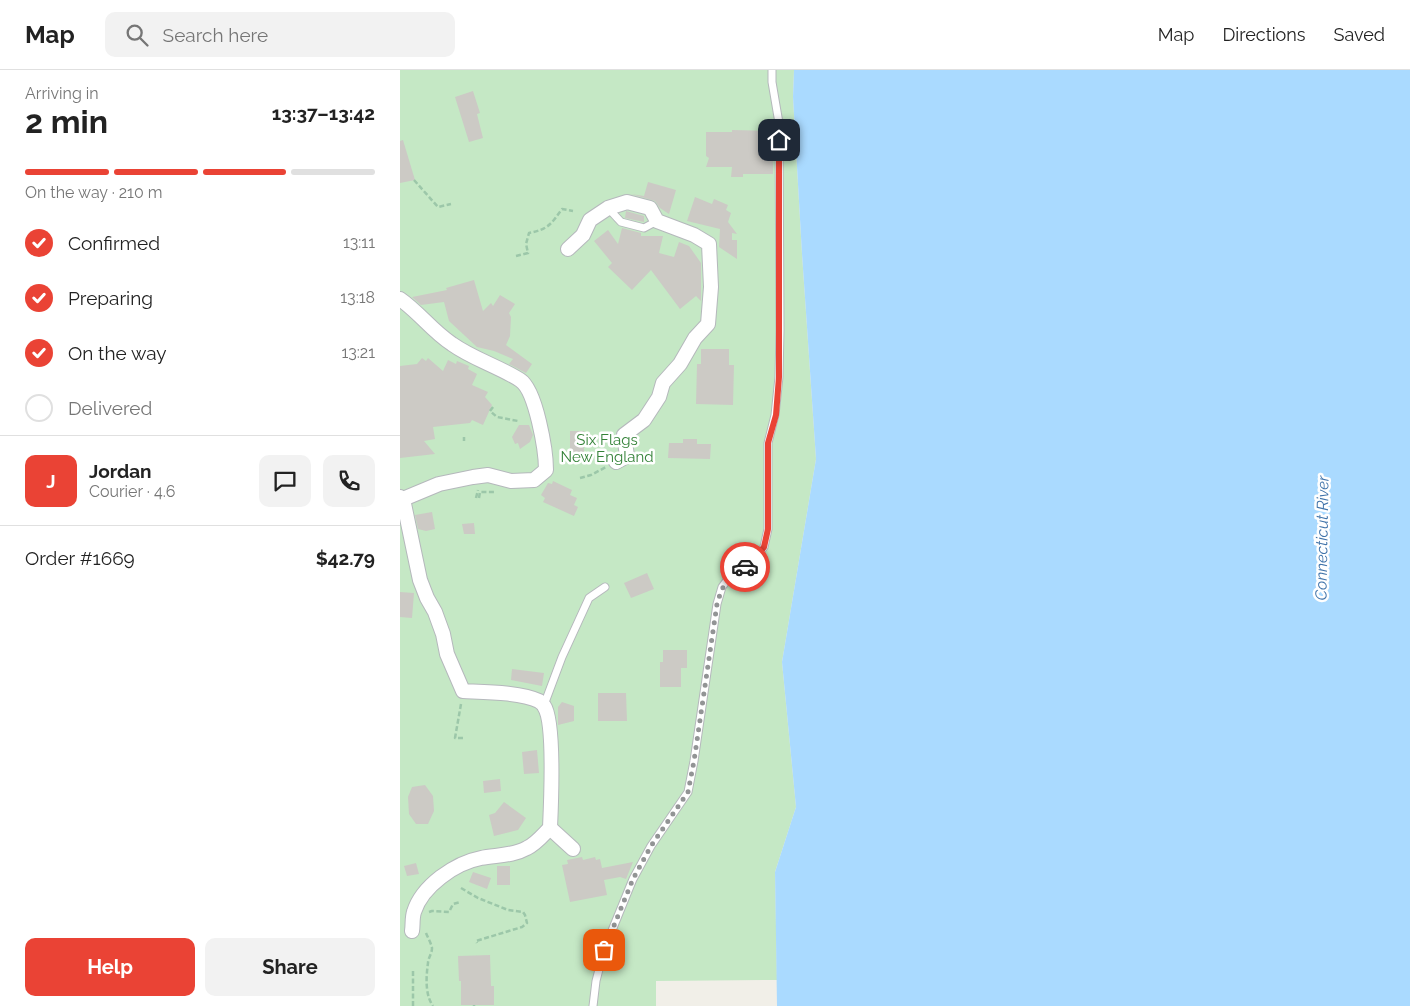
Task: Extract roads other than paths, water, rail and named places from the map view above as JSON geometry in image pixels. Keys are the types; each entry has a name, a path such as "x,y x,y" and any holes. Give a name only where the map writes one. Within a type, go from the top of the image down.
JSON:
{"street":[{"path":"568,249 583,236 590,220 608,208 628,202 650,208 657,221 694,235 709,244 712,287 708,324 695,338 680,364 663,383 659,398 644,420 624,434 627,456 616,462"},
{"path":"400,299 413,307 441,337 465,354 522,381 529,392 540,425 546,454 546,470 534,480 511,481 488,475 473,476 439,484 401,498 420,580 435,612 447,654 463,690 520,696 538,701 544,705 550,731 550,828 573,849"},
{"path":"418,931 414,912 428,889 444,874 479,858 516,852 526,848 550,828"}],"lane":[{"path":"593,1006 596,981 604,950 633,879 651,846 688,792 717,604 722,587 731,575 750,564 764,547 768,529 768,443 776,415 780,330 779,123 772,82 772,70"},
{"path":"608,208 621,222 644,228 657,221"},
{"path":"544,705 562,657 589,598 605,587"}],"water":[{"name":"Connecticut River","path":"794,70 1410,70 1410,1006 777,1006 775,872 796,807 782,662 816,459 793,97"}],"park label":[{"name":"Six Flags New England","path":"607,448"}]}
